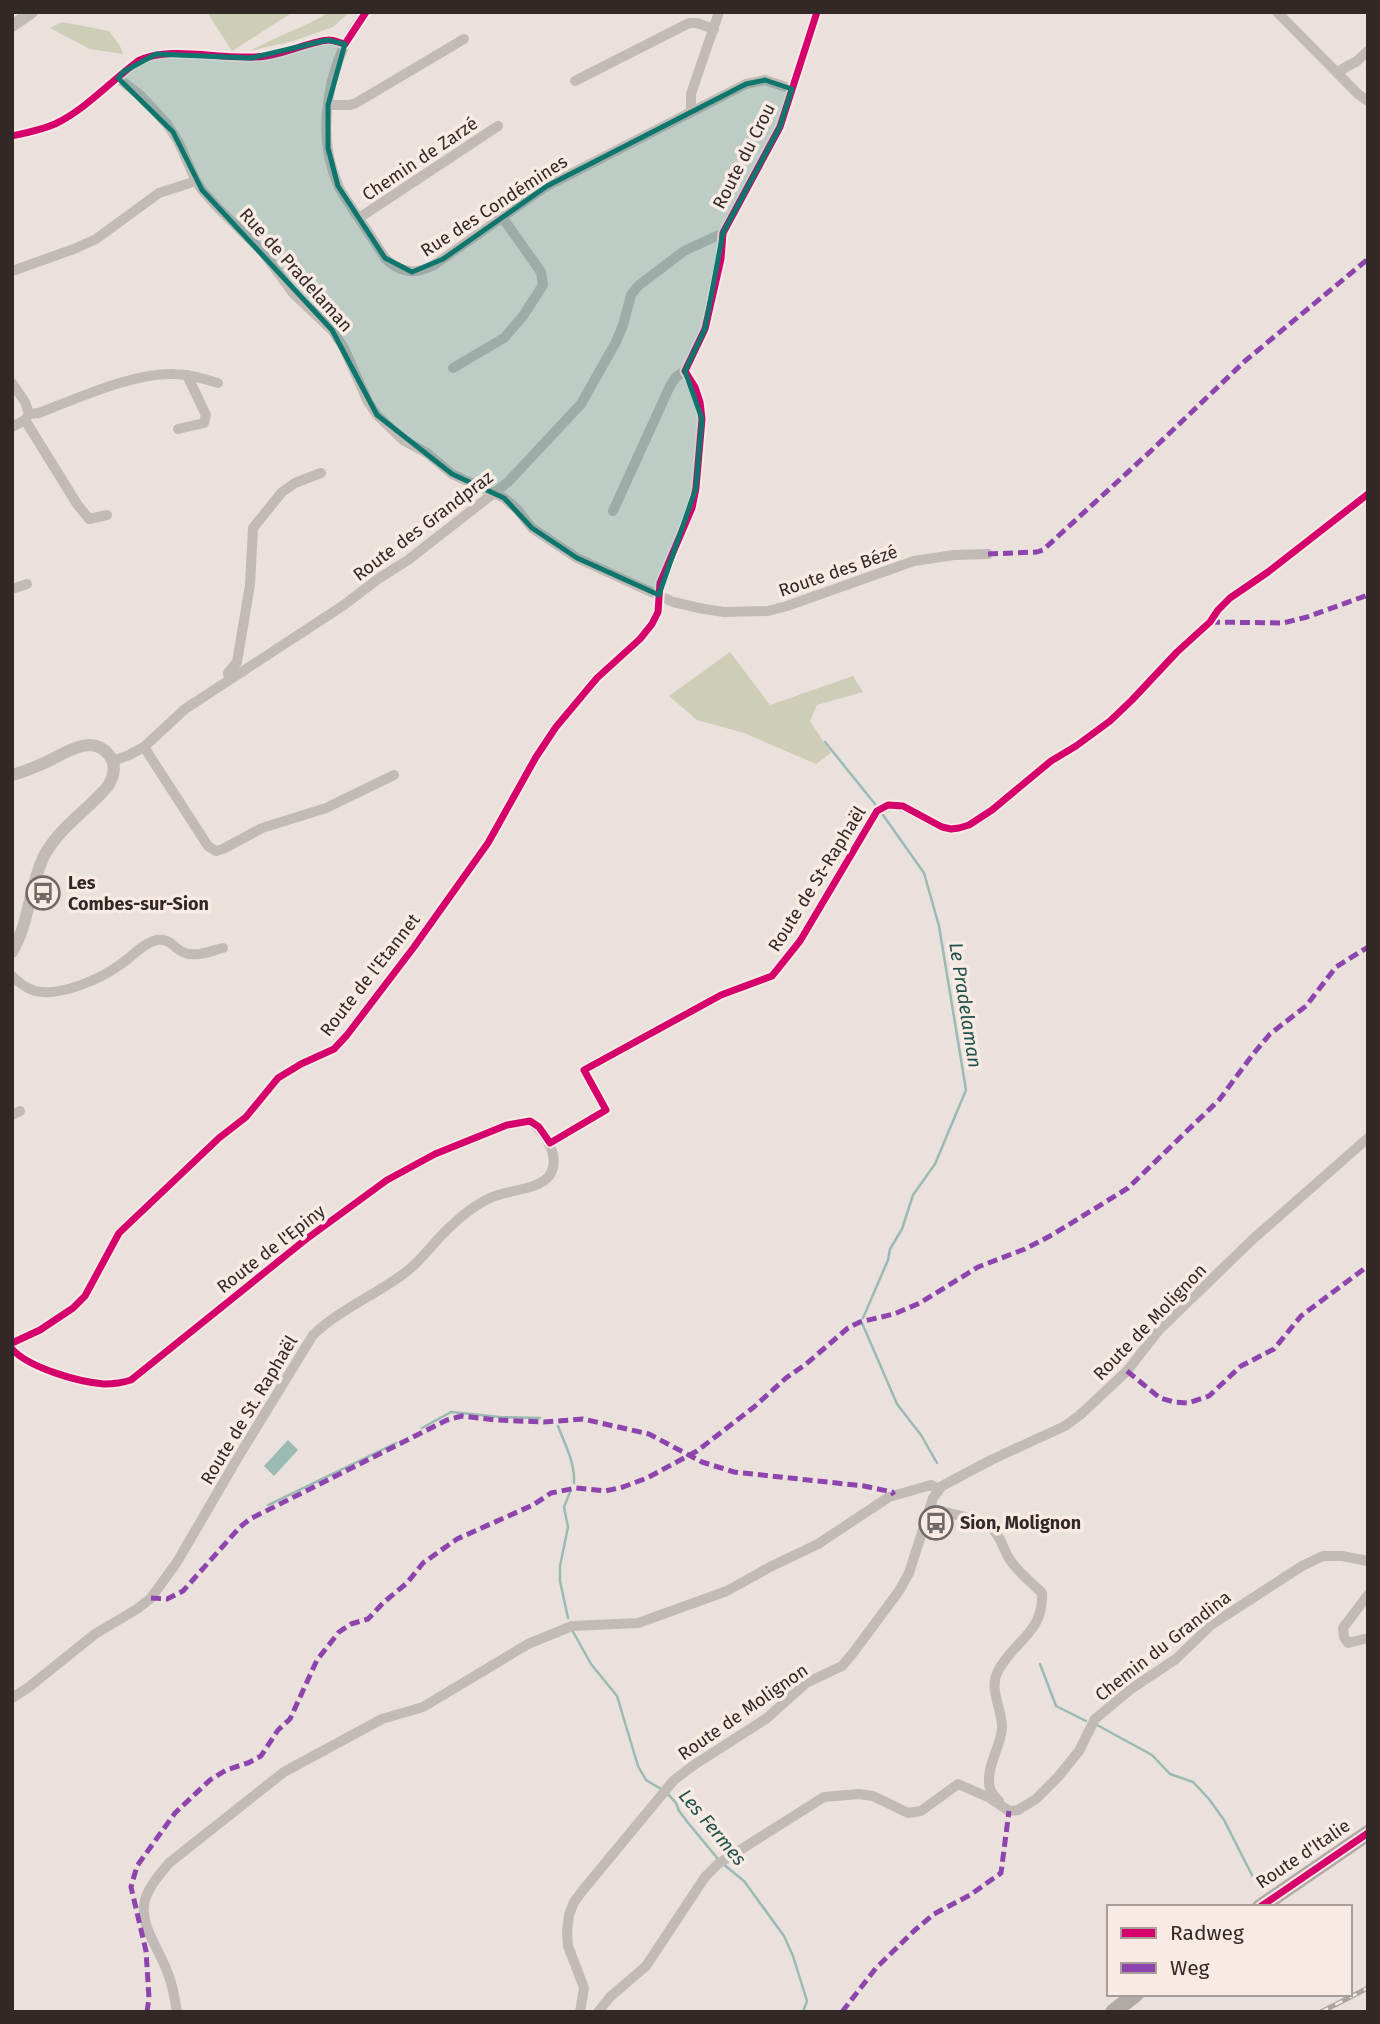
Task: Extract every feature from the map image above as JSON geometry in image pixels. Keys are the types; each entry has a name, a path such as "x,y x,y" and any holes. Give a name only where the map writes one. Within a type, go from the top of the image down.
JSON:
{"main road":[{"name":"Route d'Italie","path":"1263,1905 1368,1833"},
{"path":"1113,2012 1133,1996"}],"street":[{"path":"12,26 32,12"},
{"name":"Rue des Condémines","path":"366,12 345,44 333,73 328,105 328,148 338,186 391,264 403,271 427,269 547,186 752,82 765,80 792,89"},
{"path":"691,113 691,94 719,12"},
{"name":"Route du Crou","path":"613,511 670,386 676,377 685,372 705,329 721,259 723,233 780,127 817,12"},
{"path":"1278,12 1368,101"},
{"path":"575,81 689,23 714,29"},
{"path":"12,136 58,122 138,61 156,54 251,58 285,53 327,40 345,44"},
{"path":"328,105 356,103 464,40"},
{"path":"1337,72 1357,61 1368,51"},
{"name":"Rue de Pradelaman","path":"118,78 141,96 167,124 185,154 196,181 219,209 263,251 293,293 332,330 344,348 361,390 377,415 403,440 427,453 452,474 504,498 532,528 577,558 659,595"},
{"name":"Chemin de Zarzé","path":"359,218 498,126"},
{"path":"12,271 96,239 159,193 196,181"},
{"path":"453,368 504,338 523,316 543,285 541,272 502,217"},
{"name":"Route des Grandpraz","path":"113,761 144,747 185,709 344,605 408,560 508,482 581,404 615,342 631,295 638,286 684,251 723,233"},
{"path":"659,595 660,583 692,508 696,488 702,419 695,387 685,372"},
{"path":"12,427 27,417 142,378 164,374 187,375 218,383"},
{"path":"178,429 204,423 206,415 187,375"},
{"path":"12,383 25,402 27,417 77,504 89,519 107,515"},
{"path":"229,680 228,673 237,662 250,585 253,528 282,492 321,472"},
{"name":"Route des Bézé","path":"659,595 673,602 704,609 768,611 826,594 914,561 954,555 988,554"},
{"path":"12,589 27,584"},
{"name":"Route de l'Etannet","path":"12,1343 40,1331 74,1308 85,1296 125,1225 246,1117 278,1078 334,1049 348,1035 488,843 555,727 597,678 640,639 652,624 658,612 659,595"},
{"path":"12,775 82,746 101,748 113,761 114,771 108,786 57,836 46,854 39,869 23,929 12,952"},
{"path":"144,747 208,846 216,851 262,828 326,808 394,775"},
{"name":"Route de St-Raphaël","path":"550,1143 606,1110 584,1070 720,995 772,976 800,941 877,811 888,805 903,806 951,829 969,825 992,810"},
{"path":"12,976 35,991 55,992 109,973 156,940 168,941 179,950 192,954 223,948"},
{"name":"Route de l'Epiny","path":"12,1349 37,1366 80,1379 106,1384 131,1380 305,1240 387,1180 435,1154 506,1125 530,1121 539,1127 550,1143"},
{"name":"Route de Molignon","path":"580,2012 584,1988 568,1946 567,1931 574,1902 668,1786 694,1765 767,1718 806,1683 842,1665 853,1653 909,1573 939,1489 991,1460 1065,1426 1080,1415 1127,1371 1159,1330 1253,1238 1368,1138"},
{"name":"Route de St. Raphaël","path":"12,1698 30,1687 95,1634 151,1598 177,1562 313,1335 324,1324 406,1272 452,1225 488,1199 502,1192 533,1186 548,1178 554,1166 550,1143"},
{"path":"177,2012 168,1973 147,1926 144,1909 146,1898 169,1863 284,1772 382,1719 423,1707 527,1644 572,1626 638,1622 727,1591 818,1544 888,1497 931,1485 939,1489"},
{"path":"931,1508 992,1529 1011,1562 1042,1592 1043,1606 1039,1620 998,1670 993,1685 1002,1730 989,1772 989,1787 1009,1811"},
{"name":"Chemin du Grandina","path":"1009,1811 1018,1810 1036,1799 1079,1751 1095,1719 1130,1689 1176,1659 1211,1625 1302,1566 1323,1556 1342,1556 1368,1562"},
{"path":"1368,1595 1343,1629 1348,1643 1368,1638"},
{"path":"598,2012 610,1997 646,1966 705,1877 721,1862 824,1797 859,1794 873,1796 908,1813 921,1811 958,1784 990,1798 1009,1811"}],"highlighted area":[{"path":"327,40 345,44 328,105 328,148 338,186 385,258 412,272 443,259 547,186 746,84 765,80 792,89 780,127 723,233 705,329 685,371 702,419 696,488 659,595 577,558 532,528 504,498 452,474 377,415 332,330 202,190 173,132 118,78 123,72 156,54 251,58"}],"green space":[{"path":"207,12 293,12 232,51"},
{"path":"329,12 350,12 333,27 293,41 250,51 310,23"},
{"path":"62,22 109,31 123,54 90,49 50,28"},
{"path":"730,652 770,705 853,676 863,692 817,705 810,721 831,753 816,764 744,733 697,720 669,696"}],"water":[{"path":"288,1440 298,1450 274,1476 264,1466"}],"waterway":[{"name":"Le Pradelaman","path":"825,742 875,804"},
{"name":"Le Pradelaman","path":"863,1318 888,1260 890,1249 902,1229 913,1195 935,1164 966,1090 939,926 924,873 883,815"},
{"name":"Le Pradelaman","path":"862,1323 897,1404 921,1435 937,1463"},
{"name":"Les Fermes","path":"422,1428 451,1412 540,1418"},
{"name":"Les Fermes","path":"558,1426 571,1461 574,1483"},
{"name":"Les Fermes","path":"268,1505 396,1443"},
{"name":"Les Fermes","path":"568,1618 560,1581 560,1566 568,1527 564,1507 570,1492"},
{"name":"Les Fermes","path":"571,1628 591,1664 617,1696 638,1766 646,1780 661,1789"},
{"name":"Le Pradelaman","path":"1040,1664 1056,1706 1086,1721"},
{"name":"Le Pradelaman","path":"1097,1725 1152,1755 1170,1774 1193,1782 1224,1820 1254,1879"},
{"name":"Les Fermes","path":"667,1793 718,1859"},
{"name":"Les Fermes","path":"723,1864 744,1881 784,1936 807,2001 803,2012"}],"railway":[{"path":"1321,2012 1368,1988"}],"marked path":[{"path":"988,554 1043,550 1245,361 1368,259"},
{"path":"1210,622 1283,623 1368,595"},
{"path":"147,2012 149,1998 146,1951 131,1887 137,1866 175,1813 210,1780 226,1770 261,1756 278,1730 290,1719 317,1660 339,1632 351,1624 368,1619 407,1583 423,1563 457,1539 533,1505 551,1493 576,1488 605,1491 647,1478 697,1451 848,1328 920,1303 978,1267 1025,1249 1052,1235 1128,1188 1219,1100 1270,1034 1306,1006 1336,967 1368,947"},
{"path":"1127,1371 1160,1398 1188,1403 1209,1396 1241,1366 1274,1349 1301,1316 1368,1266"},
{"path":"151,1598 167,1599 183,1591 250,1519 447,1420 462,1416 544,1422 583,1419 649,1434 702,1462 734,1472 864,1486 892,1492 894,1495"},
{"path":"842,2012 876,1968 915,1930 934,1914 970,1895 1001,1873 1009,1811"}],"cycle path":[{"path":"12,136 44,128 66,118 138,61 152,56 183,54 250,57 273,55 323,41 345,44 366,12"},
{"path":"12,1343 40,1330 73,1308 85,1296 119,1233 219,1138 246,1117 278,1078 334,1049 347,1035 488,843 556,727 597,678 640,639 652,624 658,612 660,583 692,508 696,488 702,419 695,387 685,371 705,329 721,259 723,233 780,127 817,12"},
{"path":"12,1349 30,1362 68,1377 104,1384 131,1380 305,1240 387,1180 435,1154 507,1125 530,1121 539,1127 550,1143 606,1110 584,1070 721,995 772,976 800,941 877,811 888,805 903,806 942,827 951,829 969,825 992,810 1051,761 1110,721 1210,622 1230,598 1268,572 1368,494"},
{"path":"1263,1905 1368,1833"}],"place":[{"name":"Les Combes-sur-Sion","path":"43,893"},
{"name":"Sion, Molignon","path":"936,1523"}]}
